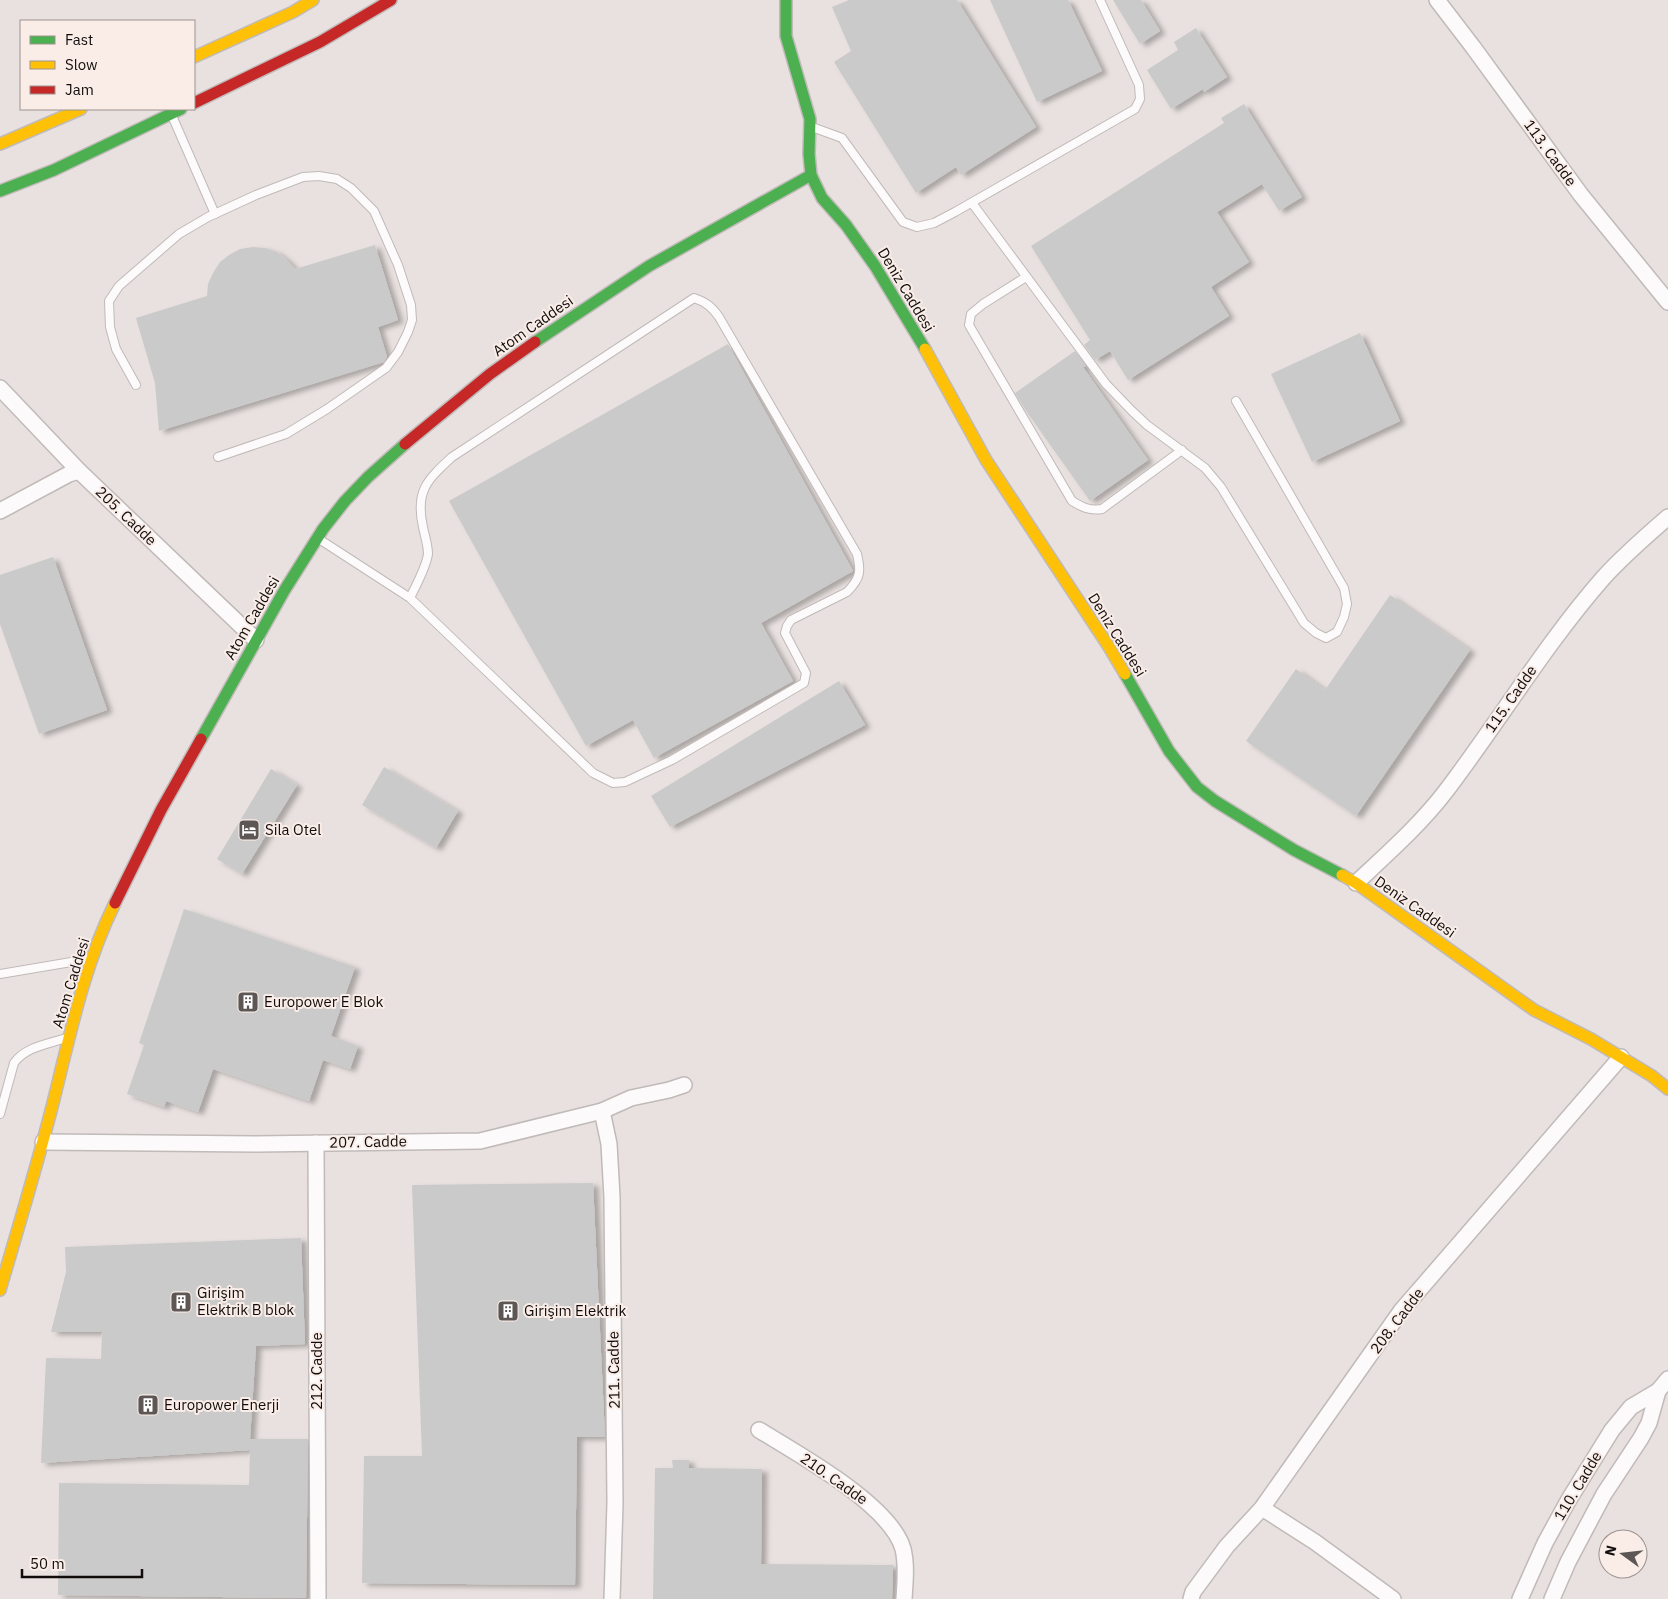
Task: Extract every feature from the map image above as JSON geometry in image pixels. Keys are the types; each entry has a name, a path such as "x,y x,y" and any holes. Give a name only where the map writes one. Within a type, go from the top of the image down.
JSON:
{"main road":[{"path":"195,57 293,12 313,0"},
{"path":"195,103 320,42 391,0"},
{"name":"Deniz Caddesi","path":"786,0 786,36 806,100 811,127 809,154 811,175 822,198 846,225 875,266 919,339 986,460 1109,647 1169,751 1185,773 1197,787 1215,801 1294,850 1356,884 1534,1010 1591,1039 1652,1076 1668,1088"},
{"path":"0,144 80,110"},
{"path":"0,191 54,170 176,111"},
{"name":"Atom Caddesi","path":"0,1290 5,1253 44,1142 85,978 108,917 161,810 284,591 318,538 346,501 368,477 490,374 569,318 649,266 811,175"}],"street":[{"name":"113. Cadde","path":"1437,0 1474,47 1581,195 1668,302"},
{"name":"205. Cadde","path":"0,388 79,471 256,640"},
{"path":"0,511 68,474 79,471"},
{"name":"115. Cadde","path":"1356,884 1445,792 1542,656 1574,613 1606,575 1668,517"},
{"name":"208. Cadde","path":"1191,1599 1193,1592 1227,1546 1262,1508 1402,1311 1621,1057"},
{"name":"207. Cadde","path":"44,1142 256,1144 480,1141 602,1111 631,1098 684,1085"},
{"name":"211. Cadde","path":"602,1111 609,1144 612,1197 615,1503 612,1599"},
{"name":"212. Cadde","path":"316,1143 318,1599"},
{"name":"110. Cadde","path":"1520,1599 1545,1543 1568,1501 1612,1430 1631,1407 1658,1391 1668,1379"},
{"name":"110. Cadde","path":"1552,1599 1568,1562 1604,1494 1649,1423 1658,1391"},
{"name":"210. Cadde","path":"759,1430 811,1462 868,1502 885,1519 898,1538 902,1548 906,1567 904,1599"},
{"path":"1262,1508 1315,1542 1393,1599"}],"lane":[{"path":"811,127 842,138 903,222 917,227 934,223 1135,109 1140,99 1139,86 1100,0"},
{"path":"176,111 215,214"},
{"path":"136,385 116,349 110,327 109,300 119,286 179,234 215,214 304,177 319,176 337,179 351,188 374,211 398,265 411,305 412,320 408,332 398,352 386,368 327,409 286,434 218,457"},
{"path":"972,203 1106,384 1147,425 1205,468 1221,487 1304,623 1316,634 1326,638 1337,632 1344,617 1347,604 1344,588 1236,401"},
{"path":"1026,277 983,304 971,314 969,325 1072,501 1084,508 1102,509 1182,450"},
{"path":"318,538 410,598 594,774 613,783 625,782 672,760 804,683 806,673 785,634 786,626 791,620 847,592 853,586 860,570 857,554 719,317 711,307 703,301 694,298 452,457 430,478 421,496 422,526 427,541 428,556 410,598"},
{"path":"0,974 92,958"},
{"path":"0,1114 14,1063 18,1056 25,1051 70,1037"}],"building":[{"path":"849,0 957,0 1036,127 961,175 956,167 916,193 834,62 851,51 832,7"},
{"path":"990,0 1068,0 1102,71 1037,102"},
{"path":"1113,0 1141,0 1160,31 1140,44"},
{"path":"1196,28 1227,77 1204,92 1203,89 1171,109 1147,70 1178,50 1174,42"},
{"path":"1244,104 1302,197 1279,211 1262,184 1217,212 1249,262 1211,287 1229,316 1128,380 1110,351 1095,360 1084,345 1090,340 1031,246 1224,123 1221,118"},
{"path":"375,245 398,320 378,327 387,357 384,362 159,431 155,383 136,318 207,296 208,284 220,262 240,249 253,247 277,252 295,269"},
{"path":"1360,333 1400,421 1312,462 1271,374"},
{"path":"728,344 853,571 761,623 793,681 654,758 633,720 586,746 449,501"},
{"path":"1075,351 1086,366 1083,367 1148,460 1090,501 1015,393"},
{"path":"53,557 107,710 39,734 0,624 0,575"},
{"path":"1390,595 1470,650 1356,816 1246,741 1296,669 1325,690"},
{"path":"839,681 865,725 670,827 651,796"},
{"path":"384,767 458,811 436,848 362,805"},
{"path":"271,769 297,785 242,874 217,859"},
{"name":"Europower E Blok","path":"184,909 355,967 331,1036 358,1046 350,1069 323,1060 309,1101 213,1069 198,1112 166,1101 164,1107 127,1094 144,1045 139,1043"},
{"name":"Girişim Elektrik","path":"593,1183 605,1437 577,1437 575,1585 362,1583 364,1456 422,1456 412,1185"},
{"path":"301,1238 305,1344 256,1346 250,1439 308,1439 306,1598 58,1595 59,1483 249,1485 250,1450 41,1463 46,1358 101,1359 102,1332 51,1332 66,1272 65,1247"},
{"path":"672,1460 689,1460 689,1468 762,1469 761,1564 893,1565 892,1599 653,1599 655,1468 673,1468"}],"traffic: fast":[{"path":"786,0 786,36 810,119 809,154 811,175 822,198 846,225 875,266 925,349"},
{"path":"0,191 54,170 179,110"},
{"path":"535,342 649,266 811,175"},
{"path":"201,739 284,591 323,529 345,501 368,477 405,444"},
{"path":"1125,674 1169,751 1197,787 1215,801 1294,850 1342,875"}],"traffic: slow":[{"path":"195,57 293,12 313,0"},
{"path":"0,144 79,110"},
{"path":"925,349 986,460 1125,674"},
{"path":"1342,875 1356,883 1534,1010 1591,1039 1652,1076 1668,1089"},
{"path":"0,1290 53,1103 86,976 115,903"}],"traffic: jam":[{"path":"195,103 320,42 391,0"},
{"path":"405,444 490,374 535,342"},
{"path":"115,903 161,810 201,739"}],"place":[{"name":"Sila Otel","path":"249,830"},
{"name":"Europower E Blok","path":"248,1002"},
{"name":"Girişim Elektrik B blok","path":"181,1302"},
{"name":"Girişim Elektrik","path":"508,1311"},
{"name":"Europower Enerji","path":"148,1405"}]}
